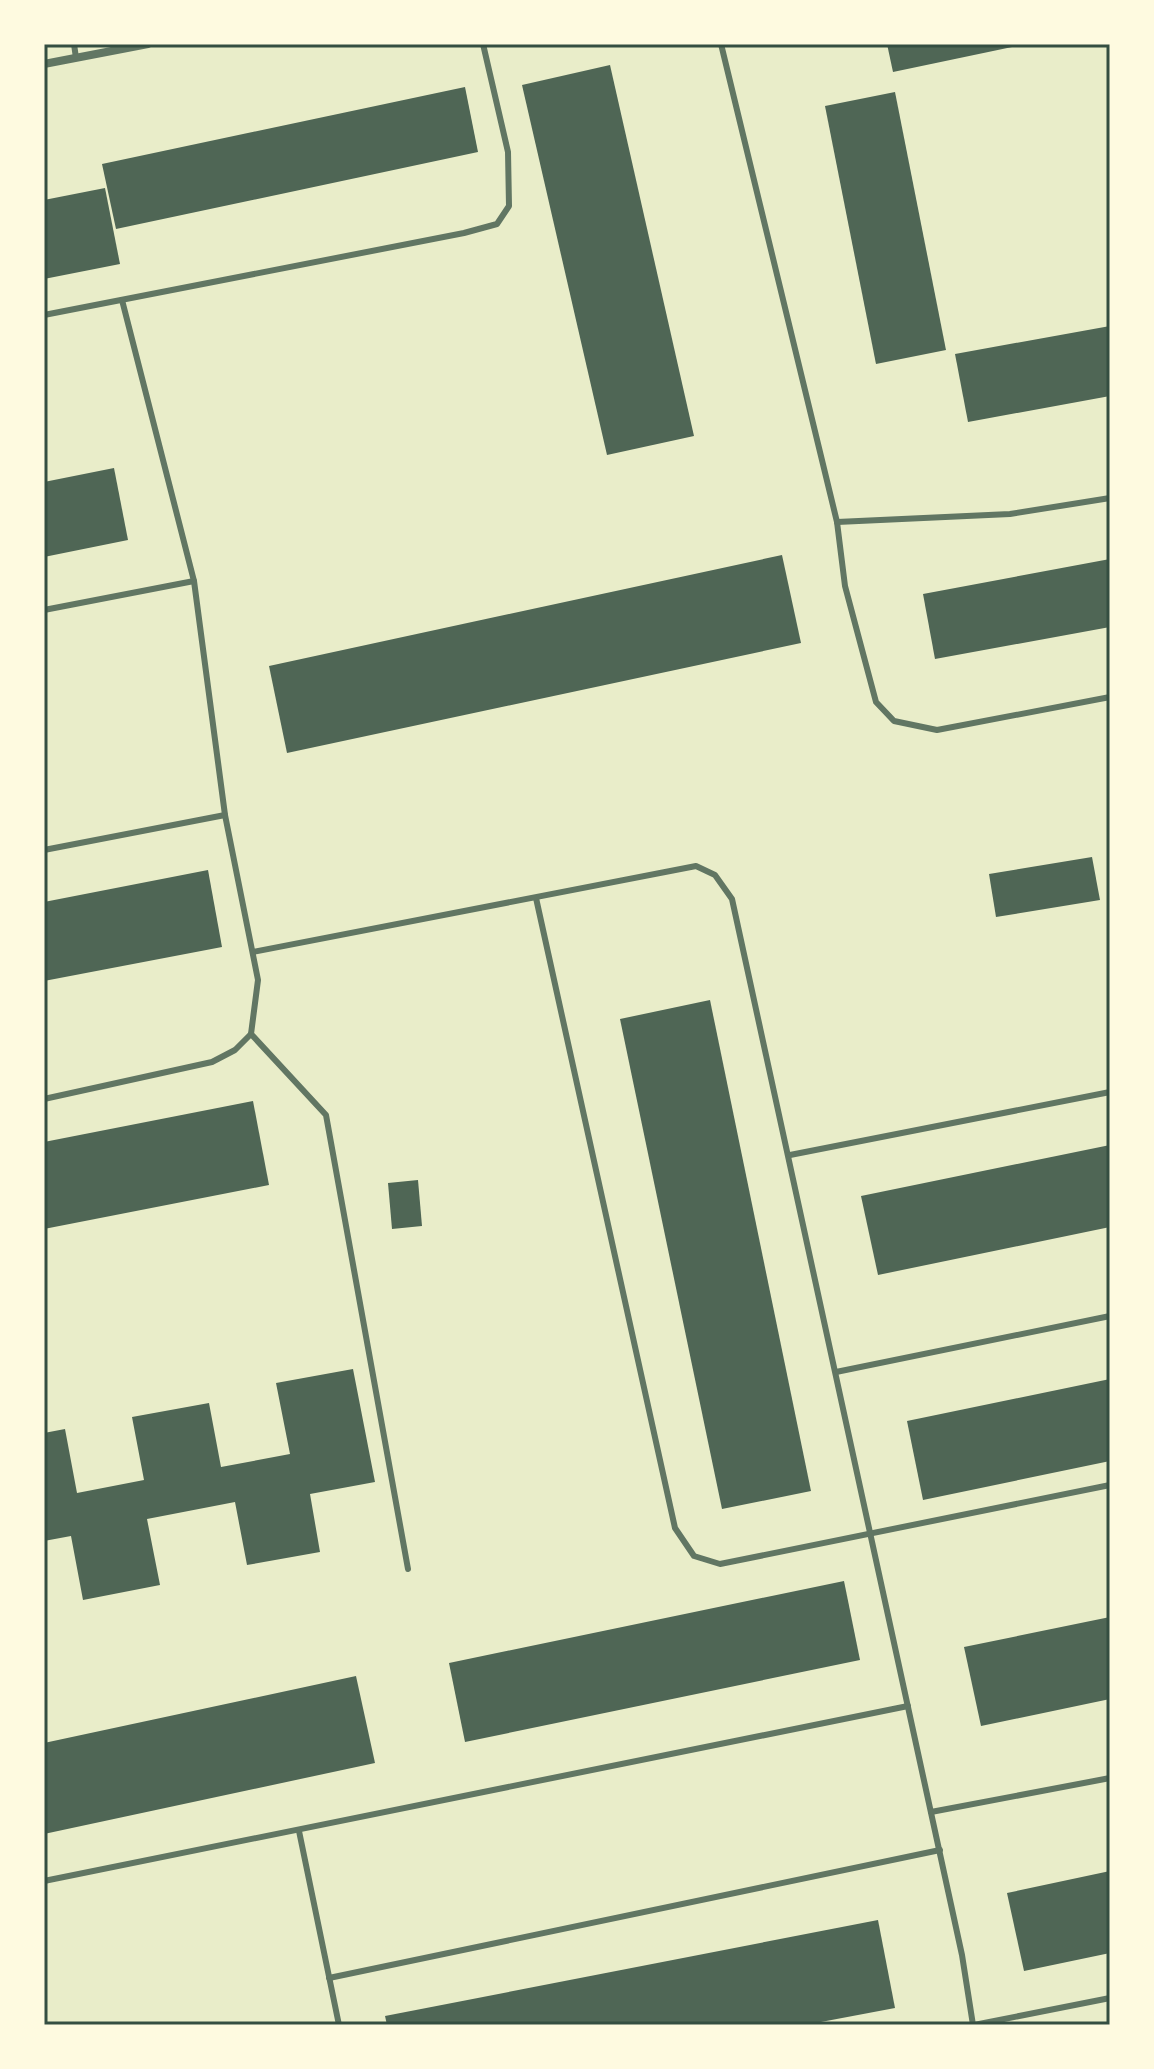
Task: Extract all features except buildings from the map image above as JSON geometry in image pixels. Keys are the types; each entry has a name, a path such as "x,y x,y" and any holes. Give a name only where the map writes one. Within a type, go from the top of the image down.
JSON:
{"street":[{"path":"44,64 148,44"}],"lane":[{"path":"74,44 76,58"},
{"path":"44,315 497,224 509,206 508,152 483,44"},
{"path":"721,44 837,522 845,586 876,702 894,721 937,730 1110,697"},
{"path":"44,1099 212,1062 235,1050 251,1034 258,980 225,815 194,581 122,300"},
{"path":"837,522 1010,514 1110,498"},
{"path":"44,610 194,581"},
{"path":"44,850 225,815"},
{"path":"253,952 696,866 715,875 732,899 790,1155 940,1850 973,2025 1110,1998"},
{"path":"536,898 675,1528 694,1556 720,1564 1110,1485"},
{"path":"251,1034 326,1115 408,1569"},
{"path":"790,1155 1110,1092"},
{"path":"836,1372 1110,1316"},
{"path":"44,1881 908,1706"},
{"path":"931,1812 1110,1778"},
{"path":"299,1831 339,2025"},
{"path":"329,1978 940,1850"}]}
